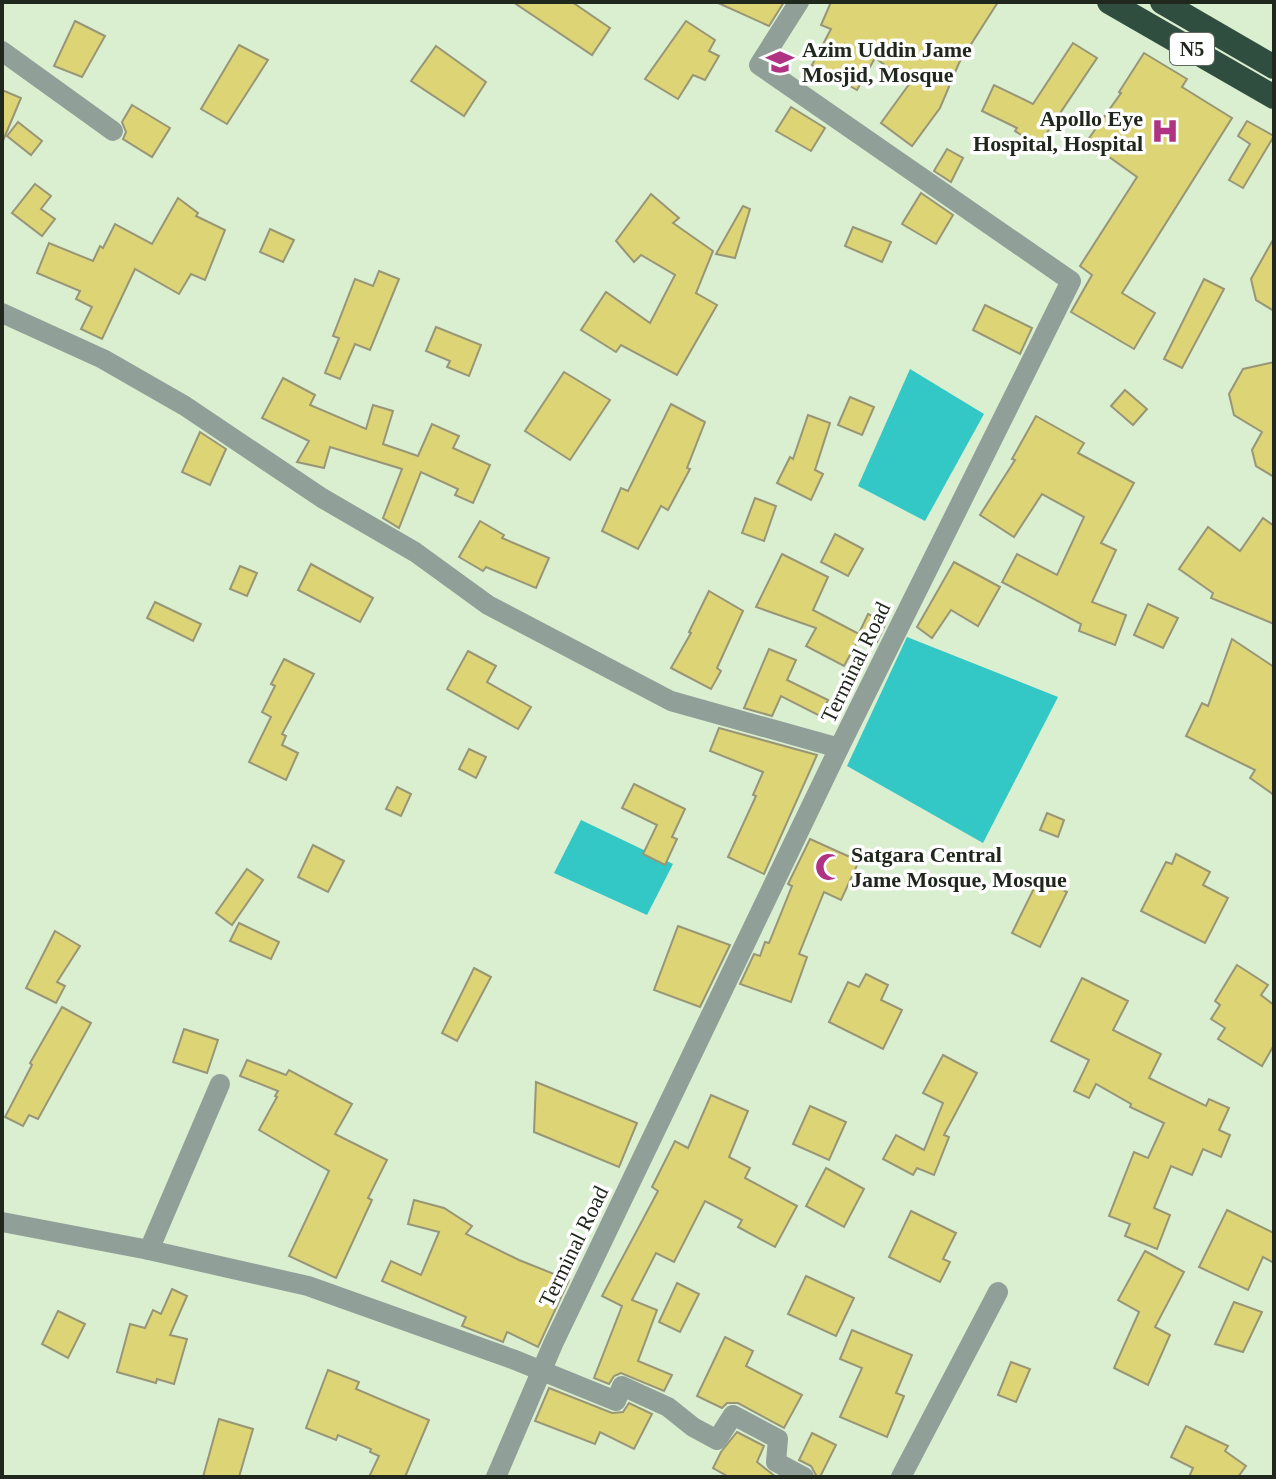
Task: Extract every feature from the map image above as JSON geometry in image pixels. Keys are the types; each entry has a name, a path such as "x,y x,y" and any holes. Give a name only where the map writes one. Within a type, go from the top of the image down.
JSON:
{"highway":[{"name":"N5","path":"1109,2 1274,97"},
{"name":"N5","path":"1176,5 1274,67"}],"street":[{"name":"Terminal Road","path":"496,1477 541,1370 839,748 1071,281 759,65 799,2"},
{"path":"2,51 113,131"},
{"path":"2,313 103,359 185,406 322,498 415,552 488,605 671,701 839,748"},
{"path":"149,1250 220,1084"},
{"path":"2,1222 149,1250 308,1286 541,1370 616,1401 622,1386 668,1407 693,1427 717,1440 733,1415 778,1439 776,1462 804,1477"},
{"path":"901,1477 998,1292"}],"water":[{"path":"910,369 984,414 925,521 858,486"},
{"path":"907,637 1058,697 983,843 847,766"},
{"path":"581,820 673,864 647,915 554,873"}],"building":[{"path":"513,2 572,2 610,28 592,55"},
{"path":"716,2 784,2 769,26"},
{"path":"831,2 998,2 959,63 940,108 912,146 881,123 910,83 875,58 857,90 812,65 831,29 821,25"},
{"path":"75,21 105,36 82,77 54,66"},
{"path":"686,21 715,40 709,51 719,56 705,80 693,75 678,99 645,79"},
{"path":"1073,43 1097,58 1038,146 1015,131 1017,128 982,111 994,85 1033,104"},
{"path":"239,45 268,60 227,124 201,109"},
{"path":"436,46 486,82 464,116 411,81"},
{"path":"1144,53 1187,79 1182,87 1232,118 1122,293 1155,313 1134,349 1071,312 1092,275 1080,266 1137,177 1087,141 1121,93"},
{"path":"2,90 21,98 2,143"},
{"path":"132,105 170,128 152,157 123,139 126,132 122,122"},
{"path":"791,107 825,128 811,151 776,131"},
{"path":"1247,121 1274,136 1243,188 1229,180 1250,144 1238,136"},
{"path":"18,122 42,141 31,155 7,136"},
{"path":"947,149 963,158 951,182 934,171"},
{"path":"35,184 51,196 41,209 55,219 42,236 12,213"},
{"path":"921,193 953,215 936,244 902,224"},
{"path":"651,194 679,218 673,223 713,251 696,293 717,305 677,375 621,345 616,352 581,330 606,292 650,323 675,275 641,255 634,262 616,241"},
{"path":"178,198 198,213 196,216 225,230 205,280 191,274 179,294 135,269 102,339 81,329 92,307 76,299 80,291 37,273 49,243 93,261 115,224 152,244"},
{"path":"743,206 750,209 735,258 716,254"},
{"path":"853,227 891,242 882,262 845,246"},
{"path":"270,229 294,240 283,262 260,252"},
{"path":"1274,238 1274,311 1256,300 1251,279"},
{"path":"379,271 399,279 370,350 355,344 340,379 325,373 339,338 333,336 355,279 373,286"},
{"path":"1204,279 1224,289 1182,368 1164,359"},
{"path":"985,305 1032,328 1020,354 973,330"},
{"path":"436,327 481,345 469,376 447,367 450,361 426,351"},
{"path":"1274,362 1274,477 1256,466 1252,450 1262,432 1234,415 1229,394 1243,369"},
{"path":"564,372 610,400 570,460 525,431"},
{"path":"283,378 315,395 310,405 366,429 373,405 393,411 383,444 418,456 432,424 459,436 453,448 490,465 473,503 455,495 458,489 421,472 399,528 383,518 402,469 330,447 324,468 297,462 309,441 262,418"},
{"path":"1125,390 1147,409 1133,425 1111,406"},
{"path":"850,397 874,407 862,435 838,425"},
{"path":"671,404 705,422 687,468 690,469 668,510 661,506 638,549 602,531 621,488 628,491"},
{"path":"808,415 830,423 815,470 823,474 811,500 777,483 790,457 793,459"},
{"path":"1036,416 1084,443 1078,453 1134,483 1101,543 1116,550 1092,602 1126,615 1115,645 1079,631 1081,624 1002,582 1017,554 1057,575 1084,517 1042,494 1014,537 980,515 1015,460 1012,459"},
{"path":"200,432 226,449 210,485 182,472"},
{"path":"755,498 776,506 764,541 742,533"},
{"path":"1263,518 1274,526 1274,624 1211,598 1213,593 1179,569 1208,527 1240,551"},
{"path":"480,521 504,535 502,538 549,558 536,588 486,567 483,571 459,557"},
{"path":"835,534 863,549 848,576 821,562"},
{"path":"782,554 828,577 813,610 861,635 844,666 806,646 816,628 756,607"},
{"path":"954,562 1000,587 978,626 951,610 932,638 917,627"},
{"path":"311,564 373,598 360,622 298,590"},
{"path":"240,566 257,573 247,596 230,589"},
{"path":"709,591 743,611 717,668 721,671 711,689 671,668 691,633"},
{"path":"155,602 201,624 193,641 147,618"},
{"path":"1148,604 1178,618 1163,648 1134,635"},
{"path":"868,614 886,623 877,642 859,633"},
{"path":"1232,639 1274,667 1274,795 1250,778 1255,770 1186,736 1202,703 1208,706"},
{"path":"769,649 796,660 787,680 828,700 820,716 781,696 772,716 744,708"},
{"path":"468,651 496,666 487,682 531,707 518,729 447,689"},
{"path":"284,659 314,674 282,734 286,736 282,745 298,753 286,780 249,762 271,717 262,712 275,686 271,684"},
{"path":"719,728 817,755 764,874 728,857 756,796 753,795 763,772 710,751"},
{"path":"469,749 486,757 476,778 459,769"},
{"path":"634,784 685,809 672,837 677,839 665,865 643,854 657,825 622,808"},
{"path":"397,787 411,794 401,816 386,809"},
{"path":"1047,813 1064,820 1058,837 1040,830"},
{"path":"810,839 859,861 841,900 824,892 799,954 807,957 791,1002 740,984 754,954 760,956 765,942 769,943 792,886 788,884"},
{"path":"313,845 344,861 328,892 298,877"},
{"path":"1176,854 1210,872 1203,885 1228,898 1205,943 1141,911 1166,862 1172,864"},
{"path":"247,869 263,880 232,925 216,913"},
{"path":"1039,878 1067,892 1040,947 1012,933"},
{"path":"239,923 279,942 271,959 230,941"},
{"path":"678,926 730,945 700,1007 654,990"},
{"path":"55,931 80,946 57,982 65,986 56,1003 26,988"},
{"path":"1237,965 1268,985 1261,995 1274,1005 1274,1045 1262,1066 1218,1039 1225,1028 1211,1019 1220,1005 1215,1001"},
{"path":"474,968 491,977 457,1041 442,1033"},
{"path":"866,974 888,985 881,1000 902,1010 883,1049 829,1022 848,982 859,987"},
{"path":"1082,978 1128,1001 1113,1030 1161,1054 1149,1078 1206,1106 1209,1099 1229,1108 1219,1130 1230,1135 1221,1157 1203,1149 1192,1175 1171,1166 1154,1208 1170,1215 1157,1249 1125,1236 1130,1224 1109,1216 1134,1152 1148,1158 1164,1123 1130,1107 1131,1104 1096,1084 1089,1098 1074,1091 1089,1060 1051,1041"},
{"path":"62,1007 91,1023 38,1119 29,1115 23,1126 5,1117 32,1065 30,1063"},
{"path":"184,1029 218,1040 207,1073 173,1062"},
{"path":"943,1055 977,1073 944,1135 949,1137 934,1175 917,1168 913,1175 883,1159 896,1135 924,1150 943,1103 923,1093"},
{"path":"247,1060 286,1075 289,1070 352,1104 335,1134 387,1160 336,1278 289,1256 329,1171 259,1130 278,1091 240,1076"},
{"path":"536,1082 637,1123 619,1167 534,1132"},
{"path":"711,1095 748,1111 729,1157 750,1168 745,1178 797,1206 775,1247 738,1227 742,1220 705,1201 674,1262 656,1253 632,1300 657,1310 638,1361 672,1375 664,1391 621,1373 614,1376 609,1384 594,1378 622,1306 602,1296 658,1191 652,1187 675,1141 688,1148"},
{"path":"810,1106 846,1122 829,1160 793,1144"},
{"path":"826,1168 864,1189 844,1227 806,1206"},
{"path":"414,1200 444,1208 472,1226 466,1234 569,1280 538,1347 507,1332 503,1342 462,1326 466,1317 382,1281 391,1261 421,1275 439,1232 408,1224"},
{"path":"1227,1210 1274,1233 1274,1263 1263,1257 1248,1290 1199,1267"},
{"path":"911,1211 956,1233 943,1259 950,1262 940,1282 889,1257"},
{"path":"1145,1251 1184,1272 1155,1327 1170,1335 1148,1385 1114,1368 1139,1312 1118,1300"},
{"path":"806,1276 854,1298 836,1336 788,1314"},
{"path":"677,1283 699,1294 680,1332 659,1322"},
{"path":"172,1289 187,1296 170,1335 187,1339 174,1384 157,1379 156,1383 117,1372 130,1324 145,1328 153,1310 161,1314"},
{"path":"1234,1302 1262,1312 1243,1352 1215,1344"},
{"path":"58,1311 85,1324 68,1358 42,1344"},
{"path":"852,1330 912,1355 896,1393 904,1396 887,1437 840,1417 862,1368 840,1359"},
{"path":"725,1337 753,1351 746,1366 802,1395 784,1428 738,1403 727,1403 722,1408 697,1396"},
{"path":"1011,1362 1030,1369 1016,1402 998,1395"},
{"path":"328,1370 359,1382 356,1389 429,1420 405,1477 369,1477 379,1456 370,1452 371,1449 338,1435 336,1440 306,1428"},
{"path":"549,1388 612,1413 623,1412 629,1403 652,1414 634,1449 600,1432 595,1444 535,1421"},
{"path":"219,1419 253,1429 239,1477 203,1477"},
{"path":"1186,1426 1228,1446 1225,1451 1246,1466 1238,1477 1189,1477 1193,1468 1171,1457"},
{"path":"737,1432 764,1446 757,1462 776,1477 729,1477 713,1468"},
{"path":"812,1433 836,1445 820,1477 811,1466 799,1460"}],"place":[{"name":"Azim Uddin Jame Mosjid, Mosque","path":"780,62"},
{"name":"Apollo Eye Hospital, Hospital","path":"1165,131"},
{"name":"Satgara Central Jame Mosque, Mosque","path":"829,867"}]}
